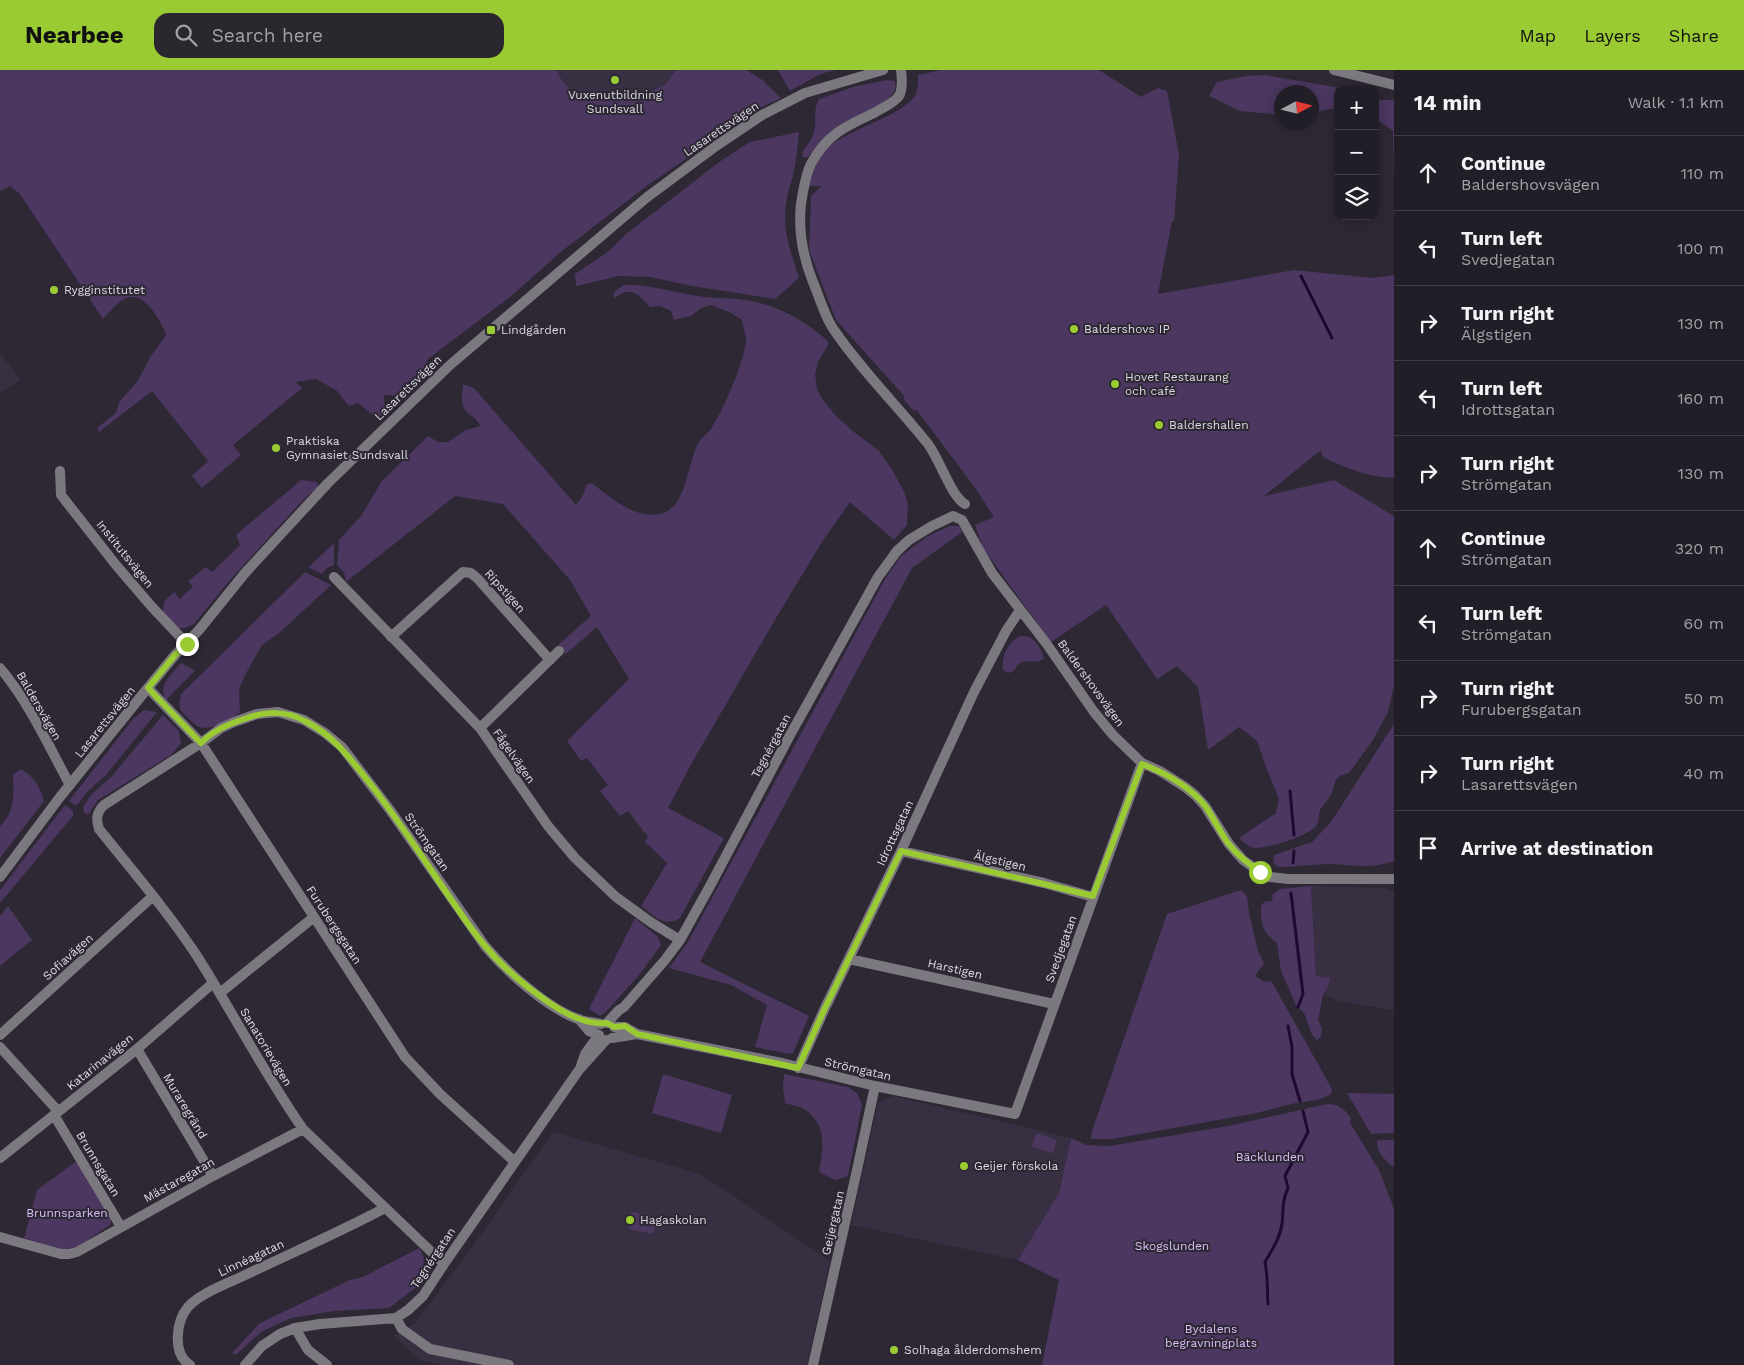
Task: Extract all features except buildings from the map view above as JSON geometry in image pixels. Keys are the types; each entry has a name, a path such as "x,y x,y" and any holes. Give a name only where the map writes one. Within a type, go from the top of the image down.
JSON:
{"street":[{"name":"Lasarettsvägen","path":"0,877 70,785 148,688 245,573 328,484 444,371 646,198 716,146 762,116 805,93 884,70"},
{"path":"901,70 902,85 899,95 891,104 840,130 826,142 810,165 804,186 800,215 801,238 806,263 831,325 851,354 929,446 956,497 965,504"},
{"path":"1334,70 1394,85"},
{"name":"Institutsvägen","path":"60,471 62,495 116,565 187,644"},
{"name":"Baldershovsvägen","path":"956,517 962,520 992,572 1113,736 1142,764 1160,771 1195,795 1205,806 1229,844 1243,860 1270,877 1394,879"},
{"name":"Tegnérgatan","path":"607,1025 620,1019 624,1007 680,940 789,736 878,577 897,551 909,540 932,526 956,517"},
{"name":"Ripstigen","path":"390,636 462,572 470,573 478,579 550,660"},
{"name":"Fågelvägen","path":"334,577 480,728 548,826 575,858 616,897 652,923 680,940"},
{"name":"Idrottsgatan","path":"798,1068 974,692 1006,631 1020,610"},
{"path":"480,728 559,651"},
{"name":"Baldersvägen","path":"0,668 26,703 70,785"},
{"name":"Furubergsgatan","path":"148,688 201,743 409,1062 440,1094 515,1162"},
{"name":"Strömgatan","path":"96,820 98,811 104,805 201,743 221,728 257,714 278,712 304,720 325,733 342,747 390,810 484,946 511,974 540,997 579,1020 589,1031 606,1038 637,1034 874,1086 1015,1114"},
{"name":"Svedjegatan","path":"1015,1114 1142,764"},
{"name":"Sanatorievägen","path":"96,820 99,829 178,928 214,983 285,1104 303,1129 444,1264"},
{"name":"Älgstigen","path":"901,851 1093,896"},
{"name":"Sofiavägen","path":"0,1035 152,897"},
{"path":"220,993 314,917"},
{"name":"Harstigen","path":"849,959 1054,1004"},
{"name":"Katarinavägen","path":"0,1158 137,1049 214,983"},
{"name":"Strömgatan","path":"579,1020 625,1026 637,1034"},
{"path":"607,1025 615,1035 606,1038 599,1027 607,1025"},
{"name":"Tegnérgatan","path":"396,1318 423,1296 579,1070 585,1054 606,1038"},
{"name":"Brunnsgatan","path":"0,1047 56,1113 121,1226"},
{"name":"Muraregränd","path":"137,1049 213,1176"},
{"name":"Geijergatan","path":"813,1365 856,1178 874,1086"},
{"name":"Mästaregatan","path":"0,1237 61,1254 77,1252 121,1226 303,1129"},
{"name":"Linnéagatan","path":"190,1365 177,1345 180,1325 188,1307 201,1296 385,1208"},
{"path":"245,1365 262,1346 280,1334 295,1328 320,1324 396,1318 402,1329 430,1349 509,1365"},
{"path":"295,1328 308,1350 327,1365"},
{"path":"312,1354 314,1365"}],"shaded area":[{"name":"Vuxenutbildning Sundsvall","path":"556,70 676,70 664,85 641,93 606,98 575,93 557,75"},
{"path":"0,353 21,380 0,393"},
{"path":"1311,886 1384,888 1394,891 1394,1010 1339,1001 1323,995 1330,979 1316,976"},
{"name":"Geijer förskola","path":"893,1096 1071,1138 1059,1193 1018,1260 851,1225 878,1103"},
{"name":"Hagaskolan","path":"553,1132 697,1173 830,1261 807,1365 444,1365 420,1360 394,1336 416,1322 468,1253"}],"green space":[{"path":"0,70 556,70 564,83 576,93 595,97 607,97 656,89 666,84 676,70 746,70 761,79 781,98 758,109 648,185 562,251 510,297 428,359 421,378 401,396 384,395 385,414 378,419 358,403 349,406 336,390 316,379 296,382 302,388 233,445 241,455 202,488 192,476 208,461 152,391 99,432 97,428 116,413 119,402 137,382 151,356 166,335 153,310 137,298 131,297 123,300 103,319 20,194 10,186 0,191"},
{"path":"778,70 836,70 820,74 790,91"},
{"name":"Baldershovs IP","path":"941,70 1099,70 1141,97 1158,88 1167,91 1179,155 1174,221 1172,221 1158,294 1294,270 1373,278 1394,275 1394,477 1379,477 1347,468 1322,456 1321,450 1264,496 1334,480 1394,516 1394,685 1388,712 1373,740 1349,773 1339,777 1335,782 1332,793 1320,810 1317,825 1298,837 1279,844 1256,848 1249,846 1239,838 1276,813 1279,799 1257,741 1239,727 1208,750 1198,687 1177,666 1157,679 1106,605 1051,642 983,548 975,525 994,517 976,489 916,409 914,411 903,399 905,397 836,320 809,250 811,196 822,186 809,186 815,168 825,151 834,143 890,115 912,100 917,91 918,75"},
{"path":"1264,75 1334,87 1334,109 1319,111 1319,85 1274,85 1274,114 1240,111 1209,96 1217,82 1246,76"},
{"path":"887,80 895,81 895,89 892,95 879,105 837,127 825,137 808,157 802,156 813,135 819,99 853,87"},
{"path":"1379,100 1394,100 1394,180 1393,131 1379,121"},
{"path":"799,132 793,175 786,201 785,225 799,278 775,299 692,286 650,277 619,276 576,286 575,274 609,251 626,234 722,160 750,142"},
{"path":"624,285 758,303 790,314 819,333 828,341 828,345 818,362 815,374 817,389 822,399 836,416 879,451 893,471 905,494 908,505 907,525 894,540 850,502 822,542 693,761 668,808 724,838 680,918 669,922 659,920 641,906 667,863 645,842 648,837 628,811 620,816 600,791 608,785 587,758 581,761 567,741 629,679 597,627 566,654 558,645 591,616 570,580 503,504 455,496 346,582 344,572 337,565 339,540 361,516 382,481 428,436 438,442 448,442 466,430 480,426 477,420 465,410 462,400 463,384 474,388 576,505 583,495 587,484 592,483 624,507 643,514 653,515 671,509 682,493 698,444 709,432 727,397 743,358 745,334 742,320 731,313 711,305 701,308 691,316 674,320 671,311 660,306 650,307 642,298 634,293 621,294 615,298 613,296 615,291"},
{"path":"301,480 317,482 318,487 304,499 230,580 194,624 185,628 179,628 163,615 164,604 169,597 175,592 179,599 193,587 188,581 206,567 212,572 240,545 236,535"},
{"path":"950,526 959,526 962,532 912,568 700,962 809,1016 793,1053 789,1054 755,1047 767,1005 731,985 669,968 688,942 885,579 901,556 928,536"},
{"path":"334,543 334,565 327,568 322,574 309,567"},
{"path":"305,572 331,585 278,634 262,645 239,689 240,713 213,727 202,728 196,725 181,710 181,694"},
{"path":"1020,636 1032,639 1041,650 1044,659 1035,662 1024,661 1014,671 1008,673 1003,670 1004,655 1012,642"},
{"path":"181,663 194,670 194,672 166,700 163,689 164,685"},
{"path":"144,710 157,712 107,774 88,791 78,804 75,805 69,801 133,719"},
{"path":"163,715 179,731 181,743 171,755 98,800 88,815 84,812 83,807 91,795 111,777"},
{"path":"1394,724 1394,861 1371,866 1332,864 1277,867 1273,863 1274,855 1312,842 1331,822"},
{"path":"21,769 36,782 44,801 0,858 0,826 11,809 13,775"},
{"path":"65,805 73,811 73,816 0,903 0,890"},
{"path":"1311,886 1316,976 1330,978 1329,985 1323,995 1318,1020 1322,1028 1321,1037 1317,1040 1312,1035 1304,1013 1296,1005 1281,971 1277,943 1268,935 1263,927 1261,912 1261,906 1264,902 1272,901 1273,894 1280,889"},
{"path":"1241,890 1247,896 1258,951 1264,963 1255,976 1263,981 1272,982 1328,1082 1332,1090 1331,1094 1321,1099 1291,1104 1257,1113 1112,1139 1091,1139 1092,1131 1167,914"},
{"path":"8,906 32,940 0,966 0,916"},
{"path":"635,918 658,937 661,945 640,974 606,1012 600,1016 589,1009"},
{"path":"663,1074 732,1095 721,1133 652,1113"},
{"path":"784,1074 848,1087 857,1093 862,1105 848,1176 835,1180 819,1172 822,1155 820,1129 812,1115 804,1109 785,1103"},
{"path":"1347,1093 1394,1094 1394,1133 1371,1134"},
{"path":"1327,1104 1341,1108 1351,1118 1350,1123 1379,1170 1394,1209 1394,1365 1042,1365 1059,1280 1018,1260 1059,1193 1071,1138 1086,1145 1110,1146 1228,1126"},
{"path":"1036,1133 1057,1140 1053,1153 1032,1147"},
{"path":"1379,1140 1394,1140 1394,1167 1380,1153 1377,1145"},
{"name":"Brunnsparken","path":"78,1160 109,1214 111,1224 78,1247 62,1250 24,1238 37,1190"},
{"path":"631,1213 656,1217 657,1220 652,1234 629,1229"},
{"path":"419,1248 424,1261 420,1284 389,1308 334,1311 291,1318 261,1332 236,1355 232,1353 260,1323 350,1280 363,1277"}],"waterway":[{"path":"1301,276 1332,338"},
{"path":"1290,791 1294,835"},
{"path":"1293,863 1294,851"},
{"path":"1291,893 1303,994 1298,1007"},
{"path":"1288,1026 1292,1047 1292,1074 1300,1101"},
{"path":"1268,1304 1265,1262 1281,1229 1284,1202 1288,1188 1285,1176 1308,1132 1303,1111"}],"place":[{"name":"Vuxenutbildning Sundsvall","path":"615,80"},
{"name":"Rygginstitutet","path":"54,290"},
{"name":"Baldershovs IP","path":"1074,329"},
{"name":"Lindgården","path":"491,330"},
{"name":"Hovet Restaurang och café","path":"1115,384"},
{"name":"Baldershallen","path":"1159,425"},
{"name":"Praktiska Gymnasiet Sundsvall","path":"276,448"},
{"name":"Geijer förskola","path":"964,1166"},
{"name":"Hagaskolan","path":"630,1220"},
{"name":"Solhaga ålderdomshem","path":"894,1350"}],"route":[{"path":"187,644 175,655 148,688 201,743 221,728 234,722 257,714 278,712 304,720 325,733 342,747 390,810 484,946 511,974 540,997 579,1020 601,1024 610,1023 614,1027 625,1026 637,1034 782,1063 798,1068 901,851 1093,896 1142,764 1160,771 1195,795 1205,806 1229,844 1243,860 1260,872"}],"park label":[{"name":"Bäcklunden","path":"1270,1157"},
{"name":"Skogslunden","path":"1172,1246"},
{"name":"Bydalens begravningplats","path":"1211,1336"}]}
